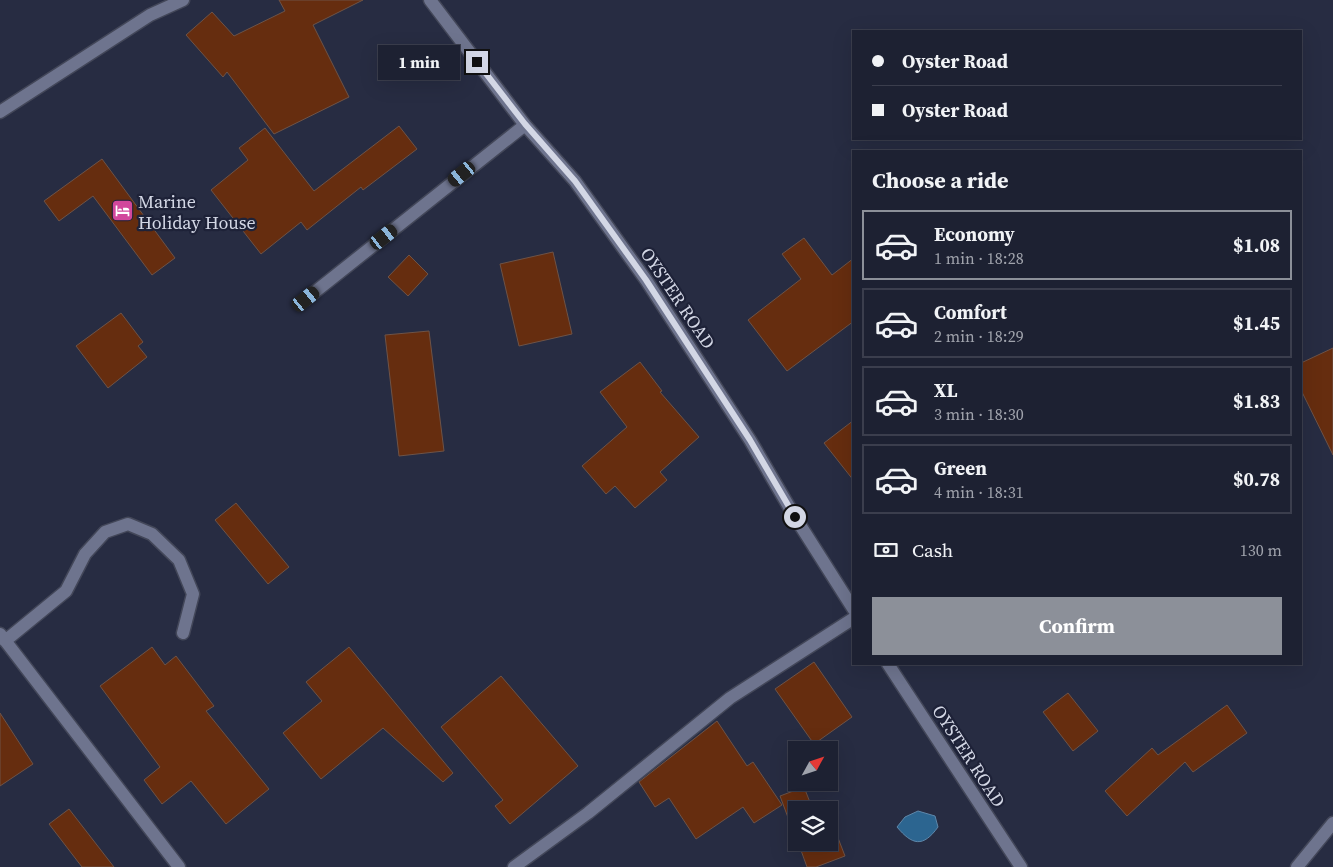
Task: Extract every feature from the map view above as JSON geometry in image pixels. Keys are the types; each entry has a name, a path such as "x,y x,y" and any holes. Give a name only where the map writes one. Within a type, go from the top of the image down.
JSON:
{"street":[{"path":"0,112 150,16 183,0"},
{"name":"OYSTER ROAD","path":"430,0 525,124 575,181 646,280 750,440 795,517 852,607"},
{"path":"306,299 525,124"},
{"path":"179,867 2,638 66,591 85,554 105,532 128,524 152,534 179,560 193,594 184,633"},
{"path":"514,867 588,813 730,698 852,619"},
{"name":"OYSTER ROAD","path":"889,665 1020,867"},
{"path":"1297,867 1333,823"}],"water":[{"path":"918,811 935,816 938,827 933,834 918,842 908,838 897,827 905,817"}],"building":[{"path":"279,0 363,0 313,25 349,97 274,134 227,72 223,77 186,35 212,12 234,36 285,11"},
{"path":"399,126 417,149 363,190 361,187 307,230 301,222 261,254 211,190 248,160 239,148 265,128 314,191"},
{"name":"Marine Holiday House","path":"102,159 175,258 152,275 93,196 59,221 44,201"},
{"path":"804,238 832,275 852,260 852,322 787,371 748,320 801,279 782,254"},
{"path":"553,252 572,334 519,346 500,264"},
{"path":"409,255 428,274 408,296 388,277"},
{"path":"121,313 143,342 138,346 147,357 108,388 76,346"},
{"path":"429,331 444,451 399,456 385,335"},
{"path":"1333,348 1333,455 1302,392 1302,363"},
{"path":"640,362 662,391 660,392 699,437 660,472 667,480 635,508 615,486 606,494 582,466 627,427 600,392"},
{"path":"852,422 852,478 824,443"},
{"path":"236,503 289,567 268,584 215,520"},
{"path":"152,647 165,665 176,656 214,706 206,711 269,789 226,824 191,781 162,804 144,780 160,767 100,686"},
{"path":"349,647 453,773 443,782 383,728 321,779 283,733 322,701 306,682"},
{"path":"814,662 852,717 818,741 812,741 775,689"},
{"path":"501,676 578,766 510,824 495,806 503,800 441,727"},
{"path":"1068,693 1098,731 1073,751 1043,712"},
{"path":"1227,705 1247,733 1193,772 1185,762 1127,816 1105,791 1152,748 1158,755"},
{"path":"0,713 33,764 0,786"},
{"path":"717,721 747,766 753,762 782,805 754,823 743,807 696,839 669,798 655,807 639,782"},
{"path":"793,791 806,791 809,801 788,801 788,818 780,796"},
{"path":"69,809 114,867 82,867 49,824"},
{"path":"838,838 845,856 816,867 807,867 801,851 838,851"}],"place":[{"name":"Marine Holiday House","path":"122,211"}],"route":[{"path":"477,62 525,124 575,181 646,280 750,440 795,517"}]}
